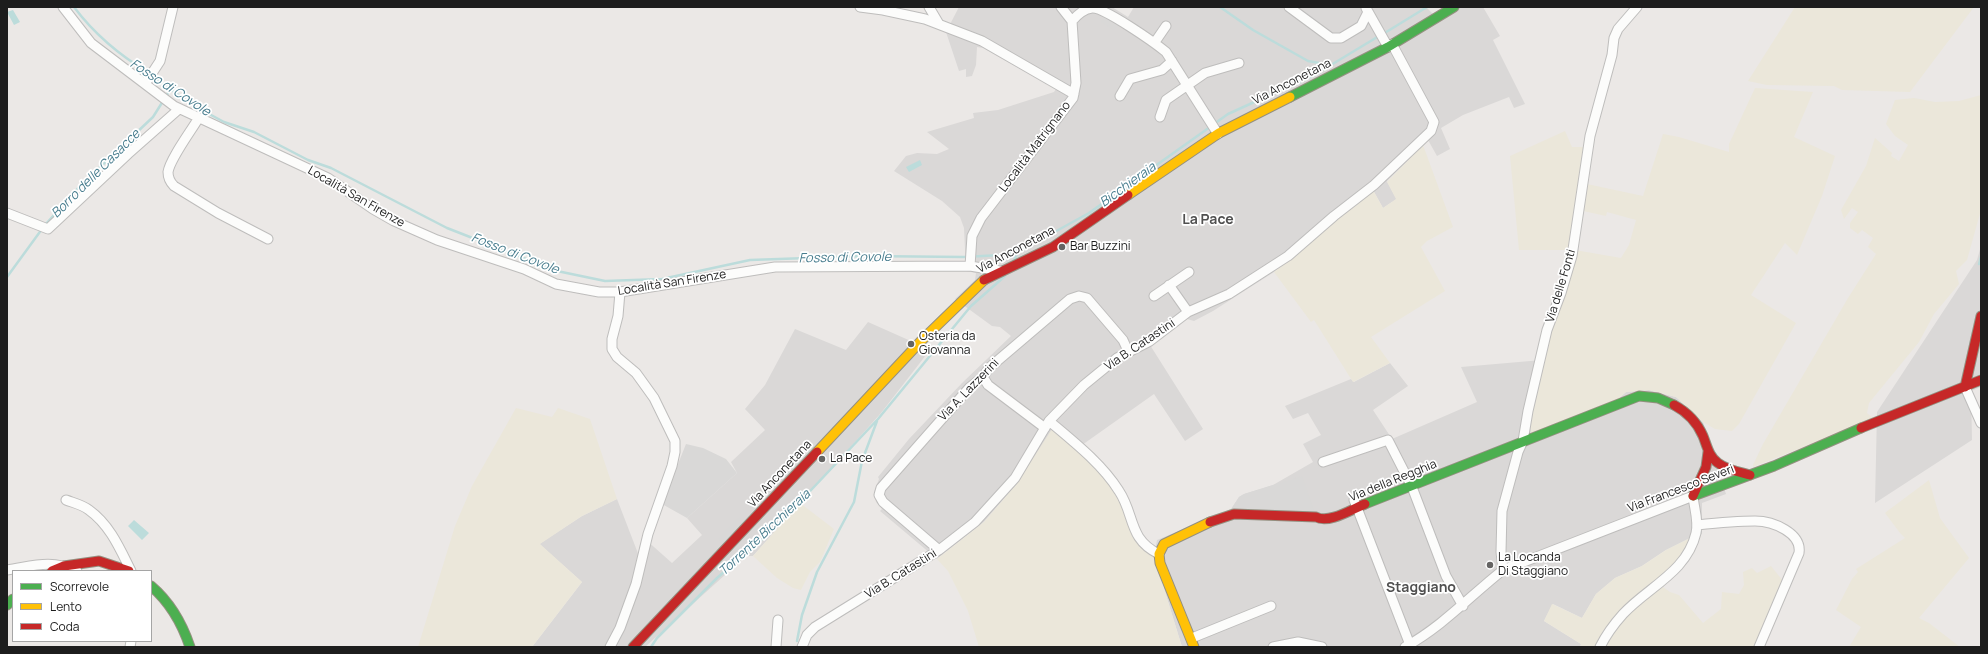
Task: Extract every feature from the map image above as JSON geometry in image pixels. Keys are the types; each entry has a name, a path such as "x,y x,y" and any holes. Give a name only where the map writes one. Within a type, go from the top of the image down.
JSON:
{"street":[{"name":"Località San Firenze","path":"63,7 91,43 150,77 179,109 328,178 373,209 394,221 437,240 524,269 556,284 570,288 599,292 620,292 775,267 970,264 1000,271"},
{"path":"150,77 160,61 173,7"},
{"path":"860,7 883,10 939,24 982,41 1074,94"},
{"path":"928,7 939,24"},
{"path":"1061,7 1072,21 1083,11 1096,8 1155,42 1166,52 1218,134"},
{"path":"1289,7 1332,38 1336,39 1361,26 1366,9"},
{"name":"Via Anconetana","path":"633,647 921,341 972,289 989,276 1021,263 1053,247 1218,134 1388,44 1454,7"},
{"name":"Via delle Fonti","path":"1504,570 1502,552 1502,511 1518,452 1523,441 1528,411 1547,330 1561,293 1572,256 1590,136 1612,55 1614,38 1618,29 1637,7"},
{"path":"1366,9 1388,44"},
{"name":"Località Matrignano","path":"970,264 970,249 975,228 981,218 1068,105 1074,94 1076,83 1072,21"},
{"path":"1155,42 1166,26"},
{"name":"Via B. Catastini","path":"802,647 807,634 815,627 939,550 976,522 1015,478 1047,424 1084,385 1128,351 1150,341 1188,312 1229,294 1288,256 1334,216 1374,185 1430,131 1434,122 1388,44"},
{"path":"1120,96 1130,79 1162,70 1172,62"},
{"path":"1160,117 1166,100 1187,85 1205,73 1240,63"},
{"path":"7,213 48,229 128,154 179,109"},
{"path":"198,119 170,165 168,176 170,181 174,186 218,213 268,239"},
{"path":"1154,296 1189,272"},
{"path":"1169,285 1188,312"},
{"path":"610,647 620,628 636,584 648,534 672,466 675,452 675,441 654,398 636,373 617,356 612,348 612,339 618,316 620,292"},
{"name":"Via A. Lazzerini","path":"939,550 883,502 880,497 880,491 894,472 970,387 983,377 989,368 1070,299 1079,296 1087,298 1124,340 1128,351"},
{"path":"1981,316 1965,387 1981,423"},
{"path":"983,377 988,385 1077,445 1119,490 1126,504 1132,526 1140,540 1149,549 1158,554 1160,563 1193,643 1271,606"},
{"name":"Via Francesco Severi","path":"1408,646 1435,629 1463,606 1483,586 1504,570 1693,496 1720,487 1867,425 1981,380"},
{"name":"Via della Regghia","path":"1158,554 1164,544 1171,539 1214,520 1234,514 1316,517 1320,519 1333,517 1412,487 1625,400 1639,396 1654,396 1671,402 1686,412 1701,432 1708,452 1718,463 1732,471 1750,475"},
{"path":"1323,462 1388,440 1412,487 1446,576 1463,606"},
{"name":"Via della Regghia","path":"1693,496 1706,467 1708,452"},
{"name":"Via della Regghia","path":"1718,463 1720,487"},
{"path":"1706,467 1709,476 1720,487"},
{"path":"1600,647 1623,613 1680,564 1692,543 1697,525 1693,496"},
{"path":"66,500 88,509 103,521 114,538 130,570"},
{"path":"1354,500 1408,646"},
{"path":"1697,525 1757,521 1774,525 1789,532 1797,539 1800,546 1799,554 1759,647"},
{"path":"54,570 64,566 99,562 127,570"},
{"path":"7,570 51,563 74,570"},
{"path":"152,587 159,592 181,620 190,647"},
{"path":"776,647 778,620"},
{"path":"1273,647 1298,642 1322,647"}],"shaded area":[{"path":"959,7 1112,7 1128,17 1134,7 1426,7 1439,20 1461,7 1483,7 1500,36 1493,40 1525,104 1514,108 1509,97 1463,115 1441,128 1450,149 1437,156 1428,140 1387,181 1397,199 1383,208 1373,190 1274,272 1213,311 1194,321 1187,319 1150,345 1203,429 1185,441 1154,394 1075,450 1015,486 984,522 937,559 880,511 882,509 876,502 874,492 879,479 878,477 909,439 962,383 1011,336 1000,327 992,326 955,299 975,280 976,273 966,271 964,228 960,217 942,201 894,171 906,156 917,153 937,154 949,149 927,132 974,118 973,113 998,110 1054,92 1056,89 983,48 977,47 976,65 972,76 966,77 966,69 959,71 946,32"},
{"path":"1795,7 1974,7 1910,92 1842,90 1834,86 1767,85 1748,81"},
{"path":"1104,16 1118,25 1114,30 1101,22"},
{"path":"1755,88 1813,92 1794,137 1835,156 1822,196 1797,255 1785,243 1751,295 1796,323 1739,424 1732,431 1715,429 1703,422 1676,397 1649,390 1626,392 1617,400 1531,435 1529,420 1542,360 1575,250 1621,258 1629,245 1636,220 1607,212 1606,216 1583,211 1587,184 1643,196 1663,134 1679,137 1729,152 1729,144"},
{"path":"1981,95 1981,210 1967,260 1956,271 1959,284 1934,314 1919,342 1869,403 1867,413 1874,419 1753,467 1763,444 1848,298 1876,254 1868,247 1873,238 1862,230 1858,234 1850,228 1850,223 1858,212 1852,208 1844,219 1841,210 1866,166 1875,138 1892,153 1891,156 1899,161 1908,145 1895,136 1886,124 1895,100 1914,98 1935,102 1959,101"},
{"path":"1565,131 1572,147 1585,147 1571,250 1519,250 1510,156"},
{"path":"1423,145 1453,227 1427,241 1421,247 1445,291 1371,337 1390,363 1353,382 1314,320 1311,322 1274,272 1373,190 1383,208 1396,199 1387,182"},
{"path":"1981,246 1981,387 1971,391 1972,440 1875,503 1877,412 1977,260"},
{"path":"868,322 913,342 926,355 881,413 753,556 746,556 645,647 532,647 582,582 539,544 582,516 617,499 639,556 645,539 672,563 702,535 687,518 737,473 731,462 765,430 745,409 765,385 795,329 846,350"},
{"path":"1542,360 1617,400 1626,392 1649,390 1676,397 1703,422 1726,494 1702,503 1702,534 1692,537 1666,550 1642,566 1615,578 1596,594 1582,618 1553,604 1544,621 1581,644 1580,647 1182,647 1154,556 1157,540 1231,509 1239,497 1244,494 1273,485 1313,462 1303,444 1321,435 1308,413 1293,419 1285,406 1351,379 1354,382 1390,363 1408,386 1373,410 1392,439 1477,402 1461,367"},
{"path":"516,408 552,417 558,408 590,419 617,499 582,516 540,544 582,582 532,647 418,647 455,526 472,486"},
{"path":"1052,429 1075,450 1077,449 1114,489 1154,556 1182,647 979,647 968,611 948,571 937,559 984,522 1015,486"},
{"path":"686,444 703,448 726,459 737,473 687,518 662,504"},
{"path":"1302,476 1316,517 1227,516 1239,497 1244,494"},
{"path":"1929,480 1940,518 1969,558 1919,618 1929,623 1960,647 1849,647 1861,627 1836,610 1852,579 1858,572 1856,569 1905,538 1885,513"},
{"path":"800,503 834,529 820,562 810,572 801,590 793,588 777,578 753,556"},
{"path":"739,517 745,523 724,545 718,539"},
{"path":"1692,537 1684,553 1667,571 1622,608 1595,647 1580,647 1581,644 1544,621 1552,604 1582,618 1596,594 1615,578 1642,566 1666,550"},
{"path":"1771,566 1783,581 1756,647 1605,647 1618,626 1630,613 1663,587 1670,592 1679,595 1703,623 1721,609 1722,592 1739,594 1744,585 1743,572 1752,568 1757,573"}],"water":[{"path":"13,10 20,22 14,25 7,12"},
{"path":"920,160 922,165 909,172 906,167"},
{"path":"134,520 149,533 142,540 128,526"}],"waterway":[{"name":"Fosso di Covole","path":"74,7 90,27 108,44 149,73"},
{"path":"1220,7 1253,30 1308,61 1330,65"},
{"name":"Bicchieraia","path":"1383,34 1427,7"},
{"name":"Bicchieraia","path":"1214,124 1228,114 1316,74 1379,36"},
{"name":"Fosso di Covole","path":"153,76 189,103 224,122 254,132 308,160 331,168 447,228 557,271 605,281 662,279 750,260 865,256 964,257 1001,255 1019,250"},
{"name":"Borro delle Casacce","path":"45,225 80,186 153,117 170,90"},
{"name":"Bicchieraia","path":"1014,260 1019,250 1089,213 1210,127"},
{"name":"Borro delle Casacce","path":"7,277 42,229"},
{"path":"1979,264 1981,257"},
{"name":"Torrente Bicchieraia","path":"651,647 657,638 717,578 760,541 797,505 878,419 971,306 1005,276"},
{"path":"797,641 802,615 817,572 854,502 862,461 877,421"}],"traffic: fast":[{"path":"1290,97 1388,47 1454,7"},
{"path":"1365,504 1639,396 1658,398 1674,405"},
{"path":"1693,496 1774,466 1861,428"},
{"path":"152,587 170,606 190,647"},
{"path":"7,605 12,600"}],"traffic: slow":[{"path":"1128,195 1219,133 1290,97"},
{"path":"817,452 921,341 984,280"},
{"path":"1194,647 1160,563 1159,554 1164,544 1210,522"}],"traffic: jam":[{"path":"984,280 1053,247 1128,195"},
{"path":"1965,387 1981,316"},
{"path":"1861,428 1981,380"},
{"path":"1674,405 1695,422 1701,431 1710,454 1715,461 1729,469 1750,475"},
{"path":"633,647 817,452"},
{"path":"1693,496 1706,467 1708,452"},
{"path":"1210,522 1234,514 1316,517 1327,519 1365,504"},
{"path":"54,570 64,566 99,561 126,570"}],"place":[{"name":"Bar Buzzini","path":"1062,247"},
{"name":"Osteria da Giovanna","path":"911,344"},
{"name":"La Pace","path":"822,459"},
{"name":"La Locanda Di Staggiano","path":"1490,565"}],"district":[{"name":"La Pace","path":"1208,220"},
{"name":"Staggiano","path":"1421,588"}]}
